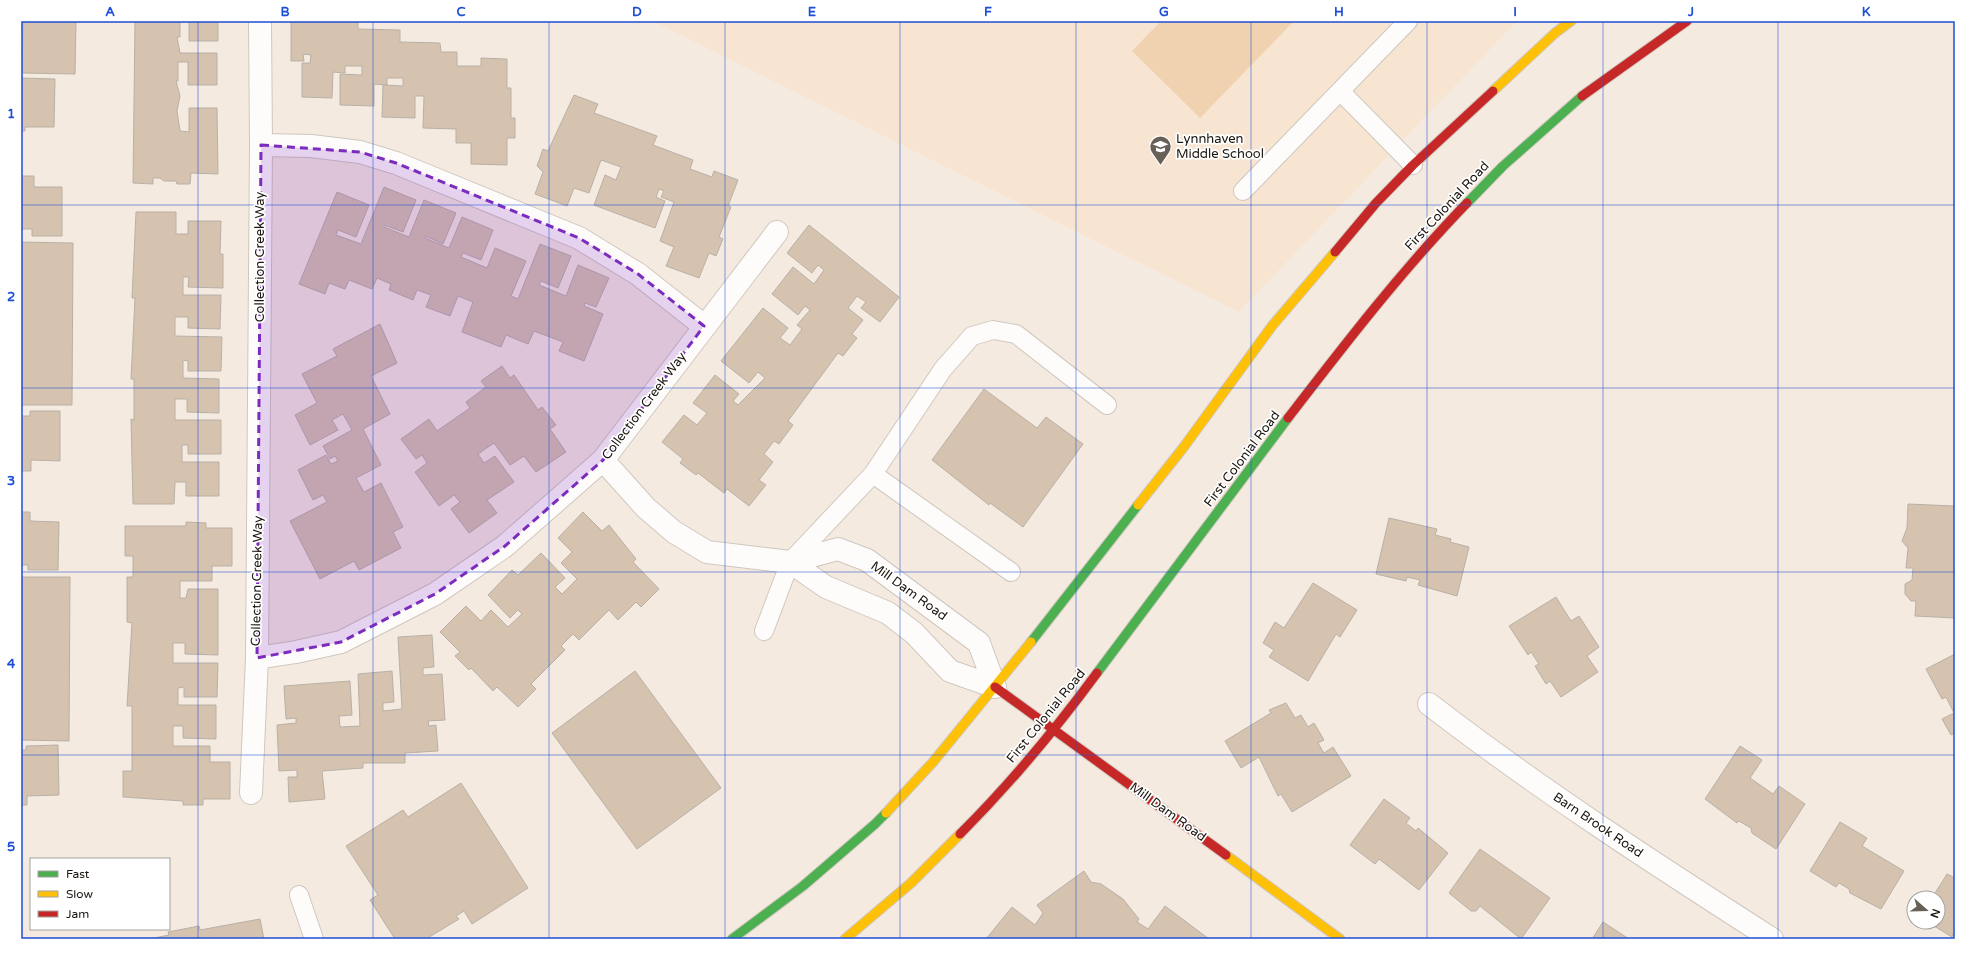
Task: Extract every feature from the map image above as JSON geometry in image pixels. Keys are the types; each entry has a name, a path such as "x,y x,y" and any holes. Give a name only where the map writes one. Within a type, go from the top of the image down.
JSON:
{"main road":[{"path":"732,939 803,886 875,824 933,762 995,687 1183,448 1272,326 1376,203 1413,164 1555,33 1571,21"},
{"name":"First Colonial Road","path":"845,939 911,883 983,811 1055,729 1352,334 1433,238 1503,166 1588,91 1687,21"},
{"name":"Mill Dam Road","path":"995,687 1055,729 1340,939"}],"street":[{"name":"Collection Creek Way","path":"260,21 261,145 256,658 296,652 341,642 435,594 505,546 603,460 777,232"},
{"path":"261,145 311,146 360,152 396,163 572,235 638,274 704,326"},
{"name":"Mill Dam Road","path":"603,460 646,508 674,532 707,552 790,562 838,549 867,560 980,643 995,687"},
{"name":"Mill Dam Road","path":"790,562 826,587 888,613 914,633 950,671 995,687"},
{"path":"251,793 256,658"},
{"name":"Barn Brook Road","path":"1429,704 1473,738 1606,832 1772,939"}],"lane":[{"path":"1243,191 1408,21"},
{"path":"1340,91 1413,164"},
{"path":"764,632 790,562 873,474 943,369 972,336 993,330 1016,334 1107,405"},
{"path":"873,474 1011,572"},
{"path":"299,895 314,939"}],"highlighted area":[{"path":"261,145 360,152 396,163 579,238 638,274 704,326 603,460 505,546 435,594 341,642 257,658"}],"shaded area":[{"name":"Lynnhaven Middle School","path":"652,21 1517,21 1239,312"},
{"path":"1161,21 1294,21 1200,118 1132,51"}],"building":[{"path":"23,21 76,21 75,74 22,73"},
{"path":"135,21 180,21 180,37 177,37 180,53 217,53 217,85 188,85 188,62 178,62 178,81 176,81 180,96 177,111 180,131 189,132 189,108 217,108 218,174 191,173 190,184 177,184 176,181 164,181 160,178 153,178 153,184 133,183"},
{"path":"189,21 218,21 218,41 189,41"},
{"path":"291,21 358,21 358,29 400,30 400,42 440,43 441,52 457,52 457,66 481,66 481,58 507,59 507,88 511,88 511,118 515,118 515,138 507,138 507,165 471,164 471,143 456,143 456,129 423,128 424,96 415,96 415,118 382,117 383,85 403,86 403,78 387,78 387,85 374,84 374,106 340,105 340,74 362,75 362,66 345,66 345,73 333,72 332,98 302,97 302,63 310,63 311,55 303,54 304,61 291,61"},
{"path":"21,78 55,79 54,127 25,127 25,131 21,131"},
{"path":"574,95 598,104 594,113 657,136 653,145 693,160 690,169 712,177 714,171 738,180 728,206 731,207 719,237 723,239 716,256 709,253 699,278 666,266 674,247 660,241 674,202 661,197 664,191 659,189 656,197 665,201 655,228 594,205 605,175 616,180 621,167 601,160 589,193 574,188 567,206 535,194 543,172 537,166 543,149 548,151"},
{"path":"21,176 34,176 34,187 62,187 62,236 32,236 32,229 21,229"},
{"path":"384,187 416,200 403,232 384,225 384,227 409,237 424,200 456,213 443,244 425,236 425,238 449,248 462,217 493,230 481,260 463,253 461,257 487,268 495,248 526,261 511,296 518,299 540,244 571,256 558,288 541,281 539,285 566,296 578,265 609,278 596,307 585,303 584,306 603,314 584,361 559,351 563,342 534,331 528,344 506,335 501,347 462,332 473,302 458,296 450,316 426,307 431,295 417,290 413,300 389,290 391,284 377,278 372,289 349,280 345,289 329,283 325,294 299,284 337,192 369,205 356,237 338,230 336,235 361,244"},
{"path":"136,212 176,212 176,234 188,234 188,221 221,221 220,254 223,254 223,288 188,287 189,277 183,277 183,295 221,295 220,329 188,328 188,317 175,317 175,336 222,337 221,371 188,371 188,361 183,360 183,378 219,379 219,413 187,412 187,399 175,399 175,420 221,420 221,454 188,454 188,445 182,445 182,462 219,462 219,496 186,496 186,482 175,482 174,504 133,504 131,419 134,420 134,379 131,379 135,298 132,298"},
{"path":"809,225 899,297 880,322 861,308 866,302 857,296 848,308 863,320 852,334 857,338 843,356 838,353 788,421 793,425 779,444 774,441 764,454 773,462 759,480 766,485 749,506 727,489 724,493 698,473 696,475 680,463 683,459 662,442 684,415 697,425 707,413 693,403 715,375 739,394 733,401 738,405 765,378 758,372 749,383 721,361 763,308 788,328 780,338 790,345 802,329 797,325 810,310 805,306 798,315 772,294 793,267 814,284 824,270 818,265 812,273 787,253"},
{"path":"21,242 73,243 72,405 21,405"},
{"path":"380,324 397,363 371,376 390,414 363,429 381,465 356,478 364,492 381,483 403,527 393,532 401,548 359,570 354,561 320,579 290,521 327,502 323,495 313,500 298,470 326,455 331,464 338,461 335,456 330,459 323,446 352,430 343,414 332,420 338,430 310,445 295,415 317,403 302,374 337,356 333,349"},
{"path":"502,366 510,378 514,375 538,410 542,407 556,425 550,429 566,452 536,472 524,456 510,465 494,443 478,454 484,463 495,456 514,482 487,500 497,513 469,533 451,509 460,502 454,495 439,506 415,472 427,463 422,455 416,459 401,439 429,419 437,431 470,408 466,402 486,387 481,381"},
{"path":"984,389 1037,428 1046,417 1083,444 1023,527 990,503 989,505 932,460"},
{"path":"30,411 60,411 60,461 31,460 31,471 21,471 21,416 30,416"},
{"path":"1908,504 1955,506 1955,618 1915,616 1916,601 1911,601 1905,594 1905,584 1912,580 1913,568 1906,568 1908,548 1902,541 1907,528"},
{"path":"21,512 30,512 30,521 59,522 58,570 28,570 28,565 21,565"},
{"path":"583,512 602,531 609,525 636,559 633,562 659,589 641,607 636,602 618,620 609,610 579,640 573,634 561,646 565,650 531,684 536,689 518,707 497,687 493,691 471,668 469,670 455,656 460,652 440,632 466,606 481,621 491,610 508,627 522,614 518,610 510,618 488,595 512,570 518,575 541,553 565,578 555,587 562,594 577,579 561,563 572,552 558,538"},
{"path":"1389,518 1437,529 1435,535 1451,539 1450,542 1469,547 1457,596 1418,585 1420,580 1407,577 1406,581 1376,574"},
{"path":"186,522 206,523 206,528 232,528 232,566 212,566 212,581 180,581 180,598 186,598 188,589 218,589 218,655 185,654 185,643 173,643 173,663 218,663 217,697 184,697 184,687 178,688 178,705 216,705 216,739 183,738 183,726 173,726 173,746 210,746 210,762 230,762 230,799 203,799 203,805 183,805 183,801 123,797 123,771 132,771 132,706 127,706 132,623 127,622 127,577 133,577 133,556 125,556 125,526 186,526"},
{"path":"21,577 70,577 69,741 21,740"},
{"path":"1313,583 1357,610 1340,637 1336,634 1308,681 1269,657 1274,650 1263,643 1275,622 1284,628"},
{"path":"1556,597 1571,621 1579,616 1599,647 1587,656 1598,672 1561,697 1550,681 1546,684 1535,666 1539,664 1531,652 1528,655 1509,626"},
{"path":"432,635 434,667 423,668 423,675 442,674 445,720 428,721 429,726 436,725 438,751 405,753 405,763 363,763 363,768 322,771 325,799 289,802 288,777 297,777 297,770 279,771 277,725 296,723 296,718 286,719 284,686 350,681 352,715 339,716 340,727 360,726 358,674 392,671 394,702 383,703 383,711 402,709 398,637"},
{"path":"1955,654 1955,733 1951,735 1942,719 1954,713 1946,697 1942,699 1926,669"},
{"path":"635,671 721,788 637,849 552,733"},
{"path":"1286,703 1295,718 1301,715 1308,727 1314,723 1324,740 1318,743 1324,753 1333,747 1351,776 1292,812 1281,794 1278,796 1259,757 1241,768 1225,741 1271,713 1269,710"},
{"path":"58,745 59,795 27,796 27,805 21,805 21,750 26,750 26,746"},
{"path":"1740,746 1762,760 1750,778 1773,794 1779,786 1805,804 1776,849 1752,833 1751,828 1739,821 1737,823 1705,799"},
{"path":"461,783 528,888 472,924 464,911 456,916 459,919 426,939 395,939 370,900 378,895 346,846 403,810 408,817"},
{"path":"1384,799 1410,818 1406,823 1416,831 1418,828 1448,853 1419,890 1379,859 1375,864 1350,845"},
{"path":"1840,822 1867,838 1862,846 1904,871 1881,909 1850,893 1849,889 1839,883 1836,887 1810,871"},
{"path":"1480,849 1550,898 1521,939 1480,906 1476,911 1471,911 1449,893"},
{"path":"1084,871 1091,882 1101,884 1123,899 1139,919 1137,922 1148,929 1165,906 1209,939 986,939 1012,907 1035,925 1043,913 1037,905"},
{"path":"1947,874 1955,878 1955,935 1953,934 1952,937 1941,930 1946,930 1946,890 1937,890"},
{"path":"260,919 264,939 149,939 169,935 168,932 199,926 200,930"},
{"path":"1603,922 1629,939 1592,939"}],"traffic: fast":[{"path":"1467,203 1503,166 1582,96"},
{"path":"1097,673 1288,418"},
{"path":"1031,642 1138,505"},
{"path":"732,939 803,886 886,813"}],"traffic: slow":[{"path":"1493,91 1555,33 1571,21"},
{"path":"1138,505 1183,448 1272,326 1335,252"},
{"path":"886,813 933,762 1031,642"},
{"path":"845,939 911,883 960,834"},
{"path":"1226,855 1340,939"}],"traffic: jam":[{"path":"1582,96 1687,21"},
{"path":"1335,252 1376,203 1413,165 1493,91"},
{"path":"1288,418 1397,281 1467,203"},
{"path":"960,834 997,796 1032,756 1097,673"},
{"path":"995,687 1226,855"}],"place":[{"name":"Lynnhaven Middle School","path":"1161,166"}]}
